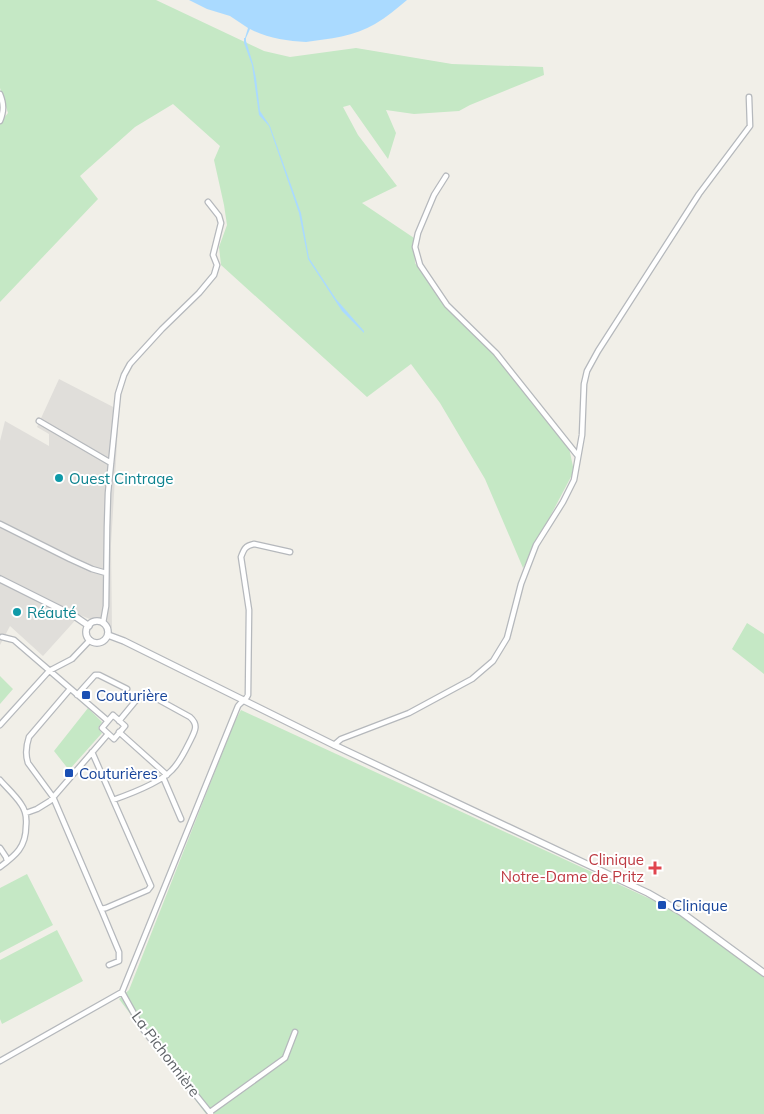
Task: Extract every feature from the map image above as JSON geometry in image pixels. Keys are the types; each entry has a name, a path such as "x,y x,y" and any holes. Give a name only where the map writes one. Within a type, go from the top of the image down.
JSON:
{"street":[{"path":"0,94 4,112 0,121"},
{"path":"334,745 341,739 409,713 455,689 472,680 493,661 506,638 521,584 536,545 574,480 582,435 584,384 587,371 699,194 750,126 749,97"},
{"path":"446,176 434,195 418,233 415,247 420,265 447,305 496,353 578,456"},
{"path":"103,623 106,606 106,527 118,394 130,364 214,275 217,265 213,255 221,223 219,216 208,202"},
{"path":"39,421 111,463"},
{"path":"0,524 70,559 106,573"},
{"path":"0,1061 122,992 238,706 248,695 248,610 241,558 243,550 248,545 254,544 290,552"},
{"path":"0,579 76,617 89,626"},
{"path":"94,622 103,623 107,628 108,635 106,639 100,643 90,640 87,635 89,626 94,622"},
{"path":"108,635 124,641 334,745 654,896 681,912 764,974"},
{"path":"2,637 14,640 108,721"},
{"path":"0,725 49,671 72,659 90,640"},
{"path":"77,695 95,675 99,675 127,689"},
{"path":"70,689 29,737 26,746 26,757 28,764 53,797 119,952 119,961 109,965"},
{"path":"113,800 155,782 173,770 182,758 196,729 195,721 190,717 150,695 144,694 138,698 120,721"},
{"path":"113,715 120,721 125,726 114,739 102,728 113,715"},
{"path":"119,732 165,776 181,819"},
{"path":"26,813 50,801 108,734"},
{"path":"92,752 150,886 148,890 106,908 101,908"},
{"path":"0,780 20,802 26,813 25,841 21,848 0,867"},
{"path":"0,848 7,861"},
{"name":"La Pichonnière","path":"122,992 142,1028 210,1113"},
{"path":"210,1113 285,1058 295,1032"}],"shaded area":[{"path":"59,379 119,410 111,545 112,628 80,615 43,656 10,626 0,645 0,441 5,421 49,446 49,434 37,427"}],"green space":[{"path":"0,0 156,0 264,51 290,57 356,48 452,64 543,67 544,75 459,111 414,114 386,110 396,133 388,159 350,105 343,107 358,135 397,186 362,203 414,238 415,263 445,304 503,364 569,448 574,471 523,568 485,479 440,403 411,364 367,397 221,265 219,247 227,225 214,160 220,146 173,104 135,127 80,176 98,199 0,302 0,123 8,113 0,88"},
{"path":"747,623 764,634 764,674 732,649"},
{"path":"0,676 13,689 0,704"},
{"path":"88,708 102,722 98,728 102,733 69,770 54,751"},
{"path":"241,710 672,909 764,975 764,1114 206,1114 119,999 129,990 234,723"},
{"path":"27,874 53,925 0,953 0,888"},
{"path":"57,930 83,981 2,1024 0,1019 0,960"}],"water":[{"path":"189,0 407,0 375,24 342,36 299,42 270,37 250,29 246,38 256,78 260,111 270,126 301,213 309,258 336,299 364,333 342,311 308,259 299,213 269,126 259,115 252,65 244,43 248,28 230,16 207,9"}],"place":[{"name":"Ouest Cintrage","path":"59,478"},
{"name":"Réauté","path":"17,612"},
{"name":"Couturière","path":"86,695"},
{"name":"Couturières","path":"69,773"},
{"name":"Clinique Notre-Dame de Pritz","path":"655,868"},
{"name":"Clinique","path":"662,905"}]}
